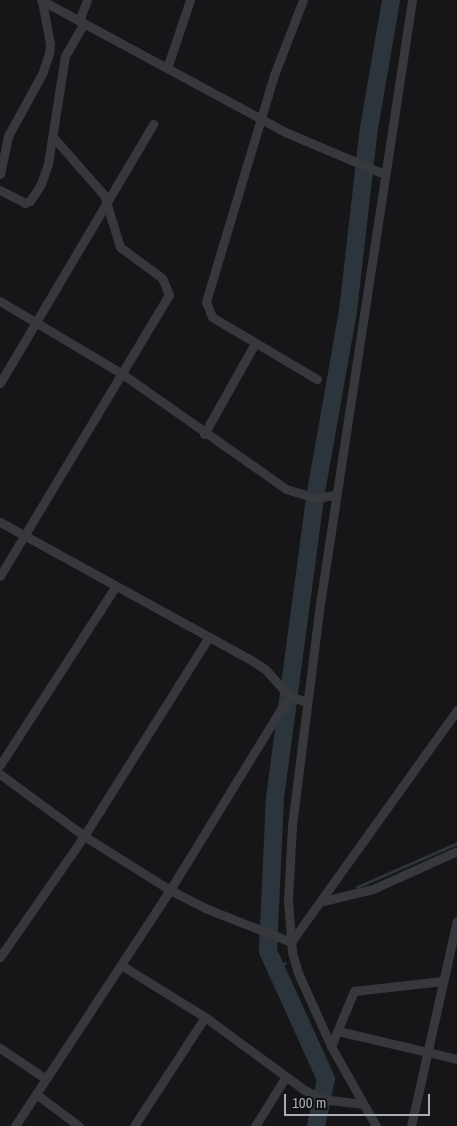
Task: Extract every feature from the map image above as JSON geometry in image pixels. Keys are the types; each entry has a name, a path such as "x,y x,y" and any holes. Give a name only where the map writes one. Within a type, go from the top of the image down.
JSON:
{"street":[{"path":"41,0 304,141 384,174"},
{"path":"0,174 8,136 42,74 49,54 50,44 41,0"},
{"path":"0,190 21,202 30,201 45,174 53,137 65,56 82,22 87,0"},
{"path":"166,68 190,0"},
{"path":"302,0 276,67 206,302 212,317 317,379"},
{"path":"376,1126 331,1046 298,973 291,942 288,900 292,825 307,702 384,174 412,0"},
{"path":"0,383 153,124"},
{"path":"0,576 168,295 168,289 162,278 120,247 113,231 107,201 53,137"},
{"path":"0,300 121,373 204,434 286,489 316,498 336,495"},
{"path":"204,434 255,343"},
{"path":"0,522 266,669 289,696 307,702"},
{"path":"0,766 115,587"},
{"path":"0,957 84,836 209,637"},
{"path":"15,1126 170,890 289,696"},
{"path":"291,942 323,901 457,710"},
{"path":"0,774 84,836 170,890 204,908 291,942"},
{"path":"323,901 373,888 457,851"},
{"path":"411,1126 457,921"},
{"path":"121,965 205,1017 284,1078 322,1099 362,1104"},
{"path":"331,1046 354,991 442,981"},
{"path":"134,1126 205,1017"},
{"path":"338,1032 457,1059"},
{"path":"0,1048 46,1079"},
{"path":"254,1126 284,1078"},
{"path":"36,1094 79,1126"}],"waterway":[{"path":"316,1126 326,1079 268,951 275,798 315,498 348,311 369,128 391,0"},
{"path":"357,887 457,843"},
{"path":"275,968 285,963"}]}
